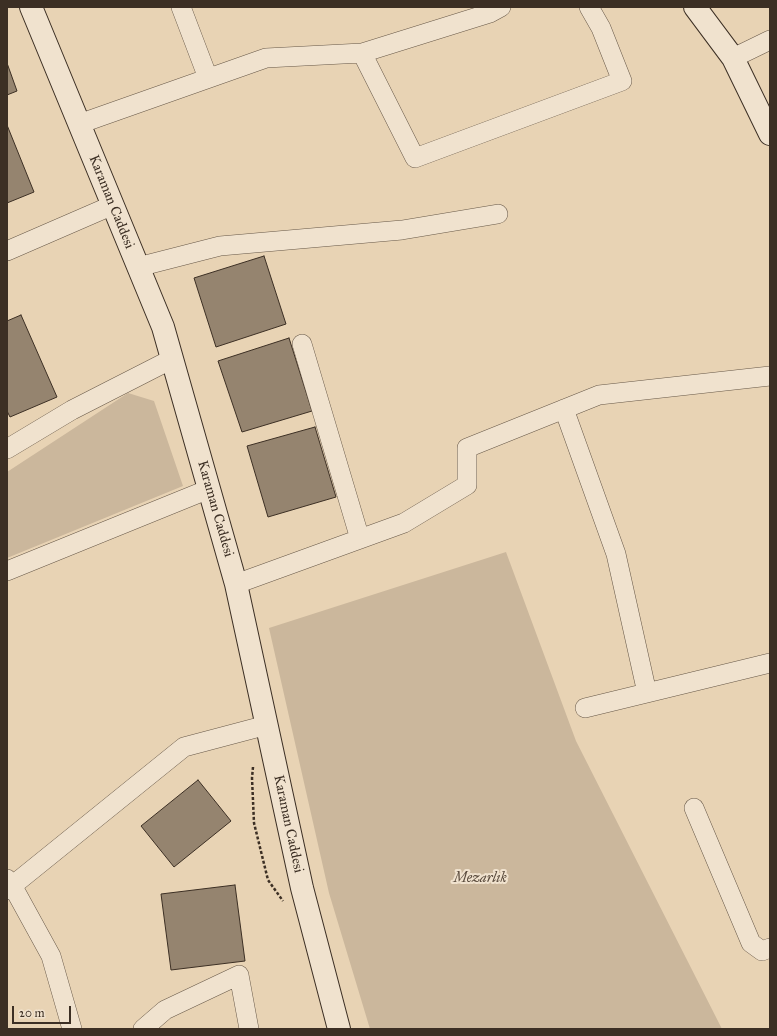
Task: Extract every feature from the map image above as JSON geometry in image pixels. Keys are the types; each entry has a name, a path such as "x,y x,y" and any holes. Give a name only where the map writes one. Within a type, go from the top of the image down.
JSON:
{"main road":[{"name":"Karaman Caddesi","path":"31,7 163,327 236,584 302,888 339,1029"},
{"path":"695,7 733,58 770,134"}],"street":[{"path":"181,7 208,78"},
{"path":"362,54 415,158 622,81 601,28 589,7"},
{"path":"79,124 266,58 362,54 492,9"},
{"path":"733,58 770,40"},
{"path":"7,251 113,206"},
{"path":"138,267 220,246 402,230 498,214"},
{"path":"302,344 360,539"},
{"path":"7,449 72,410 172,358"},
{"path":"236,584 404,523 467,485 467,448 599,395 770,376"},
{"path":"564,409 616,554 647,693"},
{"path":"7,570 209,490"},
{"path":"585,708 770,663"},
{"path":"72,1029 51,956 9,885 184,747 267,725"},
{"path":"694,808 751,943 762,951 770,948"},
{"path":"143,1029 165,1010 239,975 249,1029"}],"green space":[{"path":"128,393 154,401 183,486 7,558 7,472"},
{"name":"Mezarlık","path":"506,552 576,741 722,1029 370,1029 329,893 269,628"}],"building":[{"path":"7,63 17,91 7,95"},
{"path":"7,125 34,192 7,203"},
{"path":"264,256 286,324 216,347 194,278"},
{"path":"21,315 57,397 10,417 7,411 7,321"},
{"path":"289,338 312,411 242,432 218,361"},
{"path":"315,427 336,497 268,517 247,446"},
{"path":"198,780 231,821 174,867 141,826"},
{"path":"235,885 245,961 171,970 161,894"}]}
